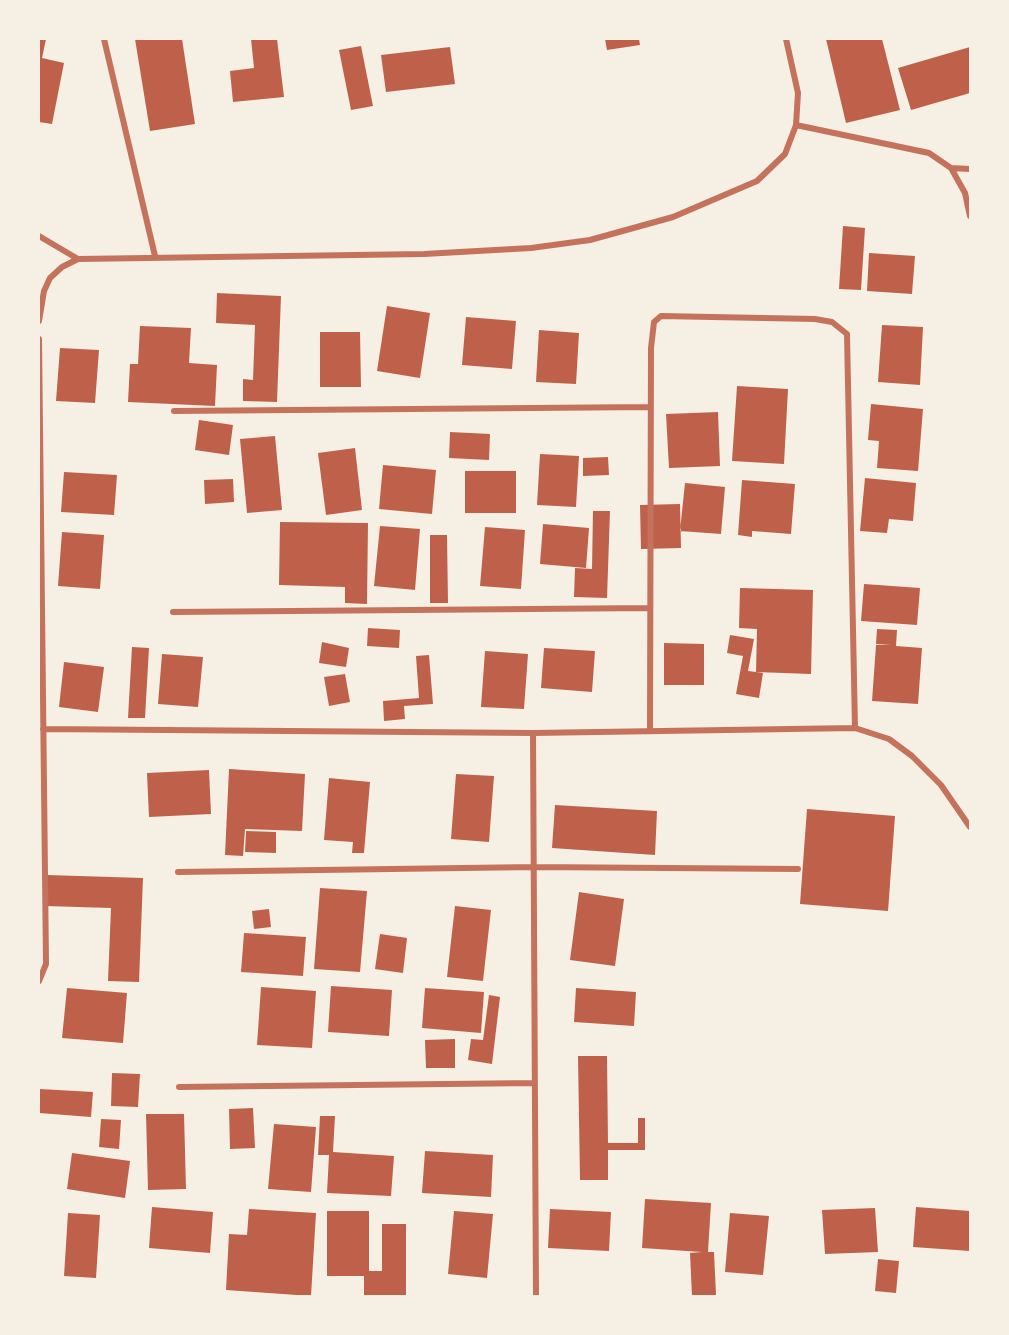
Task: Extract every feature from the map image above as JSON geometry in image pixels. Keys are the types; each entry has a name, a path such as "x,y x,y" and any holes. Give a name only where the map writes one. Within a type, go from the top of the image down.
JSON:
{"street":[{"path":"104,39 155,256"},
{"path":"39,321 44,291 50,278 62,267 78,259 155,256 424,254 531,248 590,240 673,217 757,181 785,154 796,125 798,93 786,39"},
{"path":"796,125 929,153 951,168 965,193 970,216"},
{"path":"951,168 970,169"},
{"path":"39,236 78,259"},
{"path":"650,731 651,348 654,322 661,316 815,319 832,322 847,334 855,728"},
{"path":"39,339 46,964 39,981"},
{"path":"174,411 650,407"},
{"path":"173,612 650,608"},
{"path":"43,729 533,733 855,728 889,739 912,756 940,786 970,827"},
{"path":"533,733 536,1296"},
{"path":"178,872 534,867 798,869"},
{"path":"179,1087 535,1083"}],"building":[{"path":"39,39 46,39 42,58 64,63 52,124 39,122"},
{"path":"135,39 182,39 195,124 150,131"},
{"path":"251,39 277,39 284,97 233,102 230,71 254,68"},
{"path":"605,39 639,39 640,45 607,50"},
{"path":"826,39 882,39 900,110 846,123"},
{"path":"361,46 373,106 351,110 339,50"},
{"path":"450,47 455,84 386,92 381,55"},
{"path":"970,47 970,93 911,110 898,68"},
{"path":"843,226 865,228 861,290 839,289"},
{"path":"869,253 915,256 912,294 867,291"},
{"path":"217,293 281,296 277,402 243,401 243,379 253,380 255,325 216,323"},
{"path":"387,306 430,313 420,378 377,371"},
{"path":"466,317 516,321 512,369 462,365"},
{"path":"882,325 923,327 920,385 878,382"},
{"path":"140,326 191,328 189,363 217,365 215,406 128,402 130,364 138,364"},
{"path":"539,330 579,333 576,384 536,382"},
{"path":"320,332 360,332 361,387 320,387"},
{"path":"60,348 99,350 95,403 56,401"},
{"path":"737,386 788,389 784,464 732,461"},
{"path":"871,404 923,409 918,471 877,468 879,441 868,440"},
{"path":"718,412 720,466 669,468 666,414"},
{"path":"199,420 233,425 229,455 195,450"},
{"path":"450,432 490,434 489,460 449,458"},
{"path":"275,436 282,510 247,513 240,439"},
{"path":"355,448 362,510 326,515 318,453"},
{"path":"540,454 579,456 576,507 537,505"},
{"path":"608,457 609,475 583,476 583,458"},
{"path":"383,465 436,470 432,514 379,509"},
{"path":"465,471 516,471 516,513 465,513"},
{"path":"64,472 117,475 114,515 61,512"},
{"path":"865,478 916,483 913,521 889,519 887,533 860,531"},
{"path":"233,479 234,502 205,504 204,480"},
{"path":"742,480 795,484 791,534 752,531 752,537 738,535"},
{"path":"685,483 725,487 721,534 680,531"},
{"path":"680,504 681,548 641,549 640,505"},
{"path":"593,511 610,511 607,598 574,597 575,568 592,569"},
{"path":"280,522 368,523 367,604 345,603 345,587 279,585"},
{"path":"543,524 589,528 586,568 540,564"},
{"path":"380,526 420,529 415,590 374,586"},
{"path":"485,527 525,530 521,589 480,586"},
{"path":"62,532 104,535 100,589 58,586"},
{"path":"430,535 447,535 448,603 430,603"},
{"path":"864,584 920,588 917,625 861,621"},
{"path":"740,588 813,590 811,674 756,672 757,629 739,628"},
{"path":"368,628 400,630 399,648 367,646"},
{"path":"877,629 897,630 896,646 922,648 918,704 872,701 876,645 891,645 876,644"},
{"path":"730,635 754,639 748,671 763,673 759,698 736,694 743,656 727,653"},
{"path":"322,642 349,648 346,667 319,663"},
{"path":"664,643 704,644 704,685 664,685"},
{"path":"132,647 149,648 145,718 128,718"},
{"path":"544,648 595,651 592,692 541,688"},
{"path":"485,651 528,654 524,709 481,707"},
{"path":"162,654 203,657 198,707 158,704"},
{"path":"429,655 433,704 404,706 405,719 384,721 383,701 419,698 416,656"},
{"path":"64,662 104,667 98,712 59,707"},
{"path":"345,674 350,702 329,706 324,677"},
{"path":"229,769 305,774 302,831 245,829 243,856 225,855"},
{"path":"209,770 211,814 149,817 147,773"},
{"path":"456,774 494,776 489,842 451,839"},
{"path":"329,778 370,782 364,853 352,853 353,842 324,840"},
{"path":"555,805 657,811 655,855 552,848"},
{"path":"807,809 895,816 888,911 800,904"},
{"path":"246,831 276,832 276,853 245,852"},
{"path":"47,875 143,878 139,982 108,981 111,908 45,906"},
{"path":"320,888 367,891 360,972 314,969"},
{"path":"579,892 624,899 615,966 570,960"},
{"path":"455,906 491,910 483,981 447,977"},
{"path":"269,909 271,927 254,929 252,911"},
{"path":"244,933 306,937 303,976 241,972"},
{"path":"380,934 407,938 403,973 375,969"},
{"path":"331,986 392,990 389,1036 328,1032"},
{"path":"261,987 316,991 312,1048 257,1045"},
{"path":"67,988 127,993 123,1043 62,1038"},
{"path":"425,988 484,992 481,1033 422,1028"},
{"path":"576,988 636,992 634,1026 574,1022"},
{"path":"489,995 500,997 492,1064 468,1060 471,1039 483,1040"},
{"path":"455,1039 455,1068 426,1068 425,1040"},
{"path":"578,1056 607,1056 608,1143 638,1143 638,1118 645,1118 645,1150 608,1150 608,1180 580,1180"},
{"path":"112,1073 140,1074 138,1107 111,1106"},
{"path":"40,1089 93,1092 91,1117 39,1113"},
{"path":"253,1108 255,1148 230,1149 229,1109"},
{"path":"146,1114 184,1114 186,1189 148,1190"},
{"path":"320,1116 335,1116 333,1152 394,1156 391,1196 327,1193 329,1155 318,1155"},
{"path":"101,1119 121,1120 119,1149 99,1147"},
{"path":"274,1124 316,1127 311,1192 268,1189"},
{"path":"425,1151 493,1155 491,1197 422,1193"},
{"path":"72,1153 130,1161 125,1198 67,1189"},
{"path":"645,1199 711,1203 708,1252 714,1252 716,1295 692,1296 690,1253 702,1252 642,1248"},
{"path":"152,1207 213,1212 210,1253 149,1248"},
{"path":"916,1207 970,1211 970,1251 913,1247"},
{"path":"875,1208 878,1252 825,1254 822,1210"},
{"path":"249,1209 316,1213 311,1296 226,1290 229,1234 247,1235"},
{"path":"550,1209 611,1212 609,1251 548,1248"},
{"path":"327,1211 369,1211 369,1271 382,1271 382,1224 406,1224 406,1295 364,1295 364,1276 327,1276"},
{"path":"454,1211 493,1214 487,1278 448,1274"},
{"path":"68,1213 100,1215 96,1278 64,1276"},
{"path":"730,1213 769,1216 763,1275 725,1272"},
{"path":"878,1259 899,1261 896,1293 875,1291"}]}
